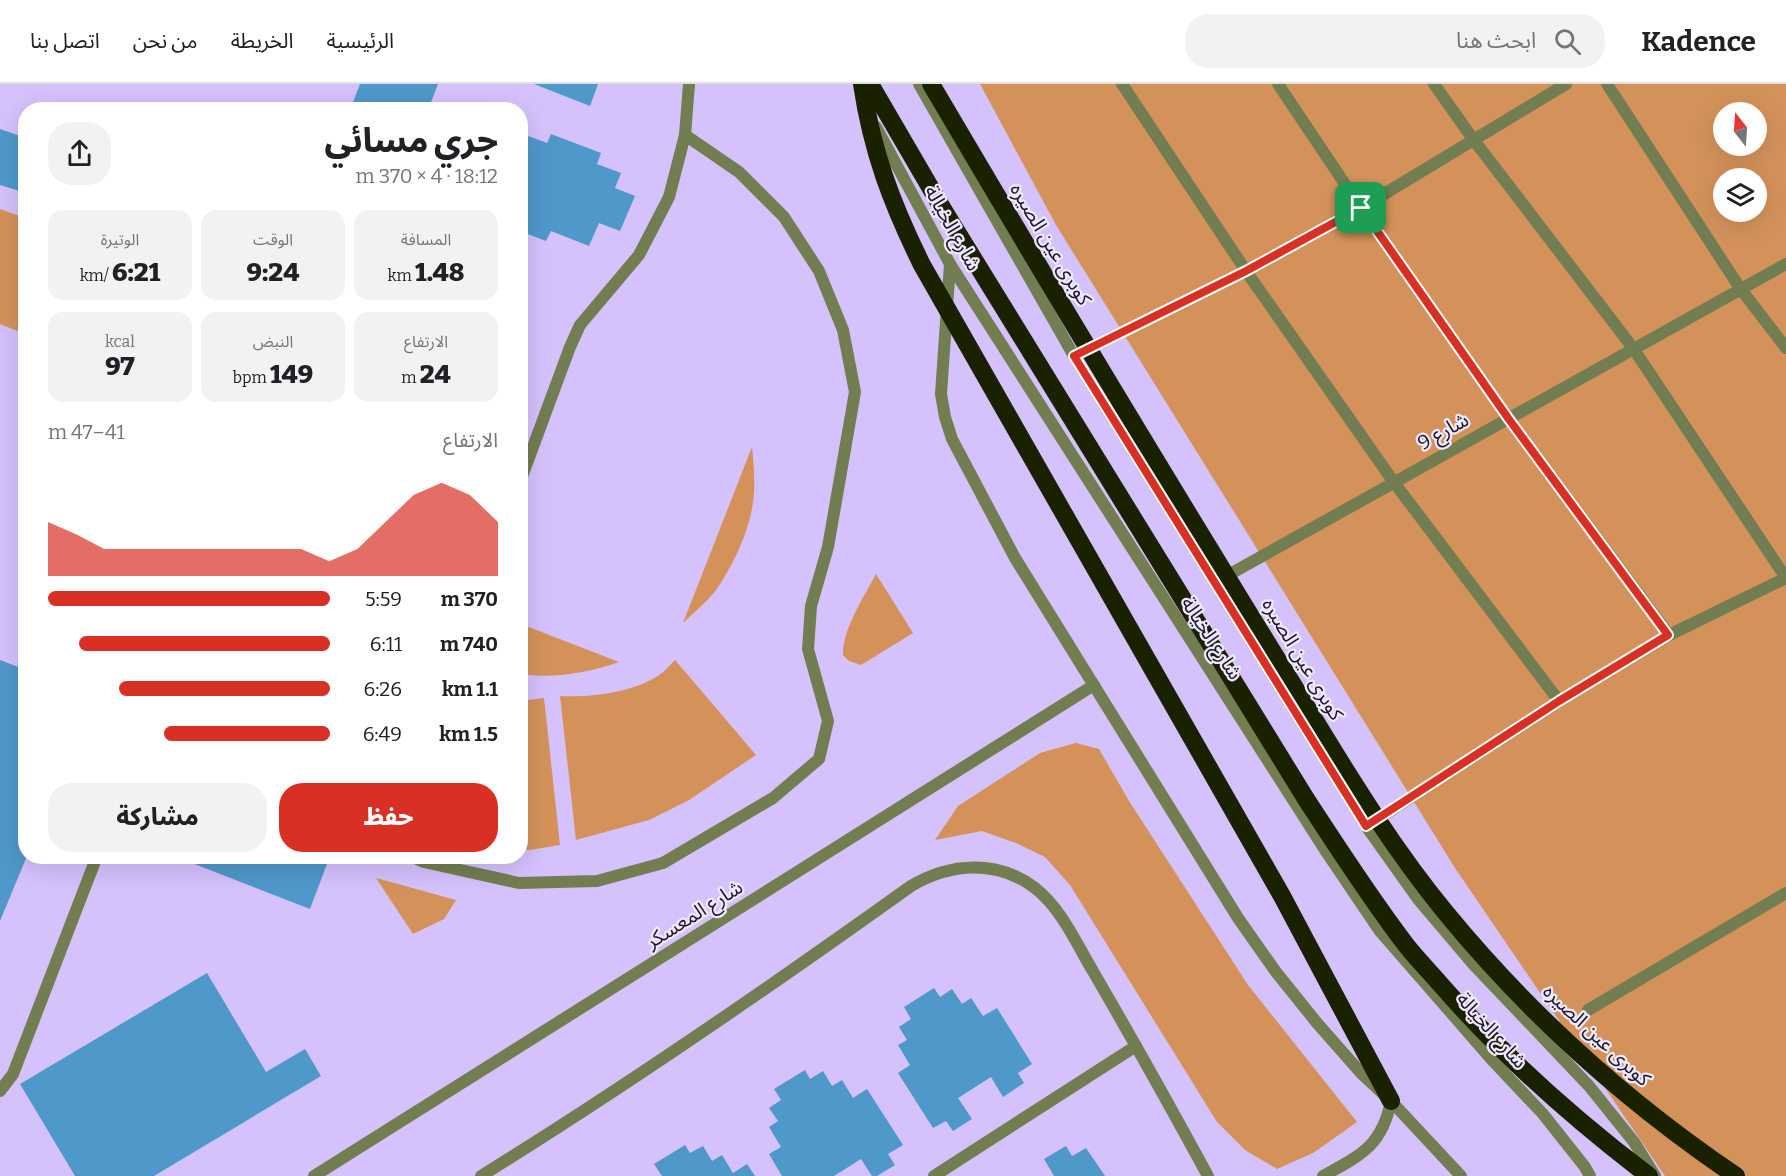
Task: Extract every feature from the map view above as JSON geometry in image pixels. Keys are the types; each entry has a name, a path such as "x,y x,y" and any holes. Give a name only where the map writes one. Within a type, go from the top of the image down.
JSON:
{"highway":[{"path":"862,84 867,118 880,169 899,218 922,265 1282,896 1391,1101"},
{"path":"870,84 944,211 1355,875 1408,946 1467,1014 1530,1077 1597,1136 1649,1176"},
{"name":"كوبرى عين الصيره","path":"931,84 1091,356 1347,773 1394,844 1446,913 1504,978 1566,1040 1631,1098 1700,1152 1736,1176"}],"street":[{"path":"528,460 580,325 639,255 669,197 686,135 689,84"},
{"name":"شارع الخيالة","path":"852,84 950,264 1327,853 1379,930 1493,1061 1543,1114 1590,1176"},
{"name":"شارع الخيالة","path":"919,84 1074,356 1366,826 1418,899 1474,965 1589,1086 1634,1142 1655,1176"},
{"path":"1122,84 1246,271 1393,481 1559,701"},
{"path":"1278,84 1361,208 1508,418 1668,635"},
{"path":"1366,826 1559,701 1668,635 1786,578 1633,348 1473,139 1434,84"},
{"path":"1074,356 1246,271 1361,208 1566,84"},
{"path":"1607,84 1740,288 1786,348"},
{"path":"433,864 519,883 597,881 663,863 773,798 819,759 828,721 808,649 811,606 828,547 855,392 843,330 819,271 784,217 739,172 686,135"},
{"path":"950,264 941,394 945,417 952,438 1015,558 1238,918 1276,972 1361,1073 1391,1101 1461,1176"},
{"name":"شارع 9","path":"1215,582 1786,264"},
{"name":"شارع المعسكر","path":"314,1176 1094,685"},
{"path":"0,1091 13,1074 94,864"},
{"path":"481,1176 749,1001 911,886 928,876 966,867 985,867 1003,871 1034,887 1059,913 1208,1176"},
{"path":"1588,1010 1786,893"},
{"path":"934,1176 1136,1046"},
{"path":"1323,1176 1365,1151 1378,1137 1387,1120 1391,1101"}],"shaded area":[{"path":"980,84 1786,84 1786,1176 1665,1176 1455,868 1056,225"},
{"path":"0,209 18,215 18,331 0,324"},
{"path":"752,447 753,500 743,540 716,590 683,623"},
{"path":"876,574 913,633 861,665 849,661 843,655 844,645 855,613"},
{"path":"528,627 619,662 570,674 528,675"},
{"path":"675,660 756,755 689,800 649,820 576,840 560,696 599,695 640,685 664,672"},
{"path":"544,698 560,845 530,850 528,850 528,700"},
{"path":"1076,743 1099,749 1129,801 1248,985 1357,1122 1313,1153 1277,1169 1245,1150 1217,1122 1070,885 1045,857 1016,843 982,831 935,840 958,806 1040,753"},
{"path":"376,878 456,900 444,919 413,934"}],"building":[{"path":"360,84 438,84 431,102 353,102"},
{"path":"534,84 598,84 590,106"},
{"path":"0,129 18,135 18,191 0,185"},
{"path":"551,134 601,153 597,164 621,173 615,188 635,196 620,231 599,223 589,246 551,231 546,241 528,234 528,136 547,143"},
{"path":"0,660 18,667 18,864 24,864 0,921"},
{"path":"195,864 327,864 310,909"},
{"path":"207,973 266,1072 305,1049 321,1076 154,1176 75,1176 20,1084"},
{"path":"934,988 940,997 952,989 962,1004 971,998 983,1016 997,1008 1032,1064 1018,1073 1024,1083 1003,1097 991,1077 958,1098 972,1119 953,1131 946,1121 933,1128 898,1073 910,1065 898,1045 907,1040 899,1027 911,1019 904,1007"},
{"path":"805,1070 810,1079 823,1071 832,1086 842,1080 853,1098 867,1089 903,1145 888,1154 895,1165 877,1176 872,1176 861,1159 834,1176 782,1176 769,1154 781,1147 769,1127 778,1121 769,1108 781,1100 774,1089"},
{"path":"685,1145 690,1153 703,1146 712,1161 722,1155 733,1173 747,1164 755,1176 662,1176 654,1164"},
{"path":"1066,1146 1072,1156 1086,1148 1105,1176 1054,1176 1044,1159"}],"route":[{"path":"1361,208 1508,418 1668,635 1559,701 1366,826 1074,356 1246,271 1361,208"}]}
